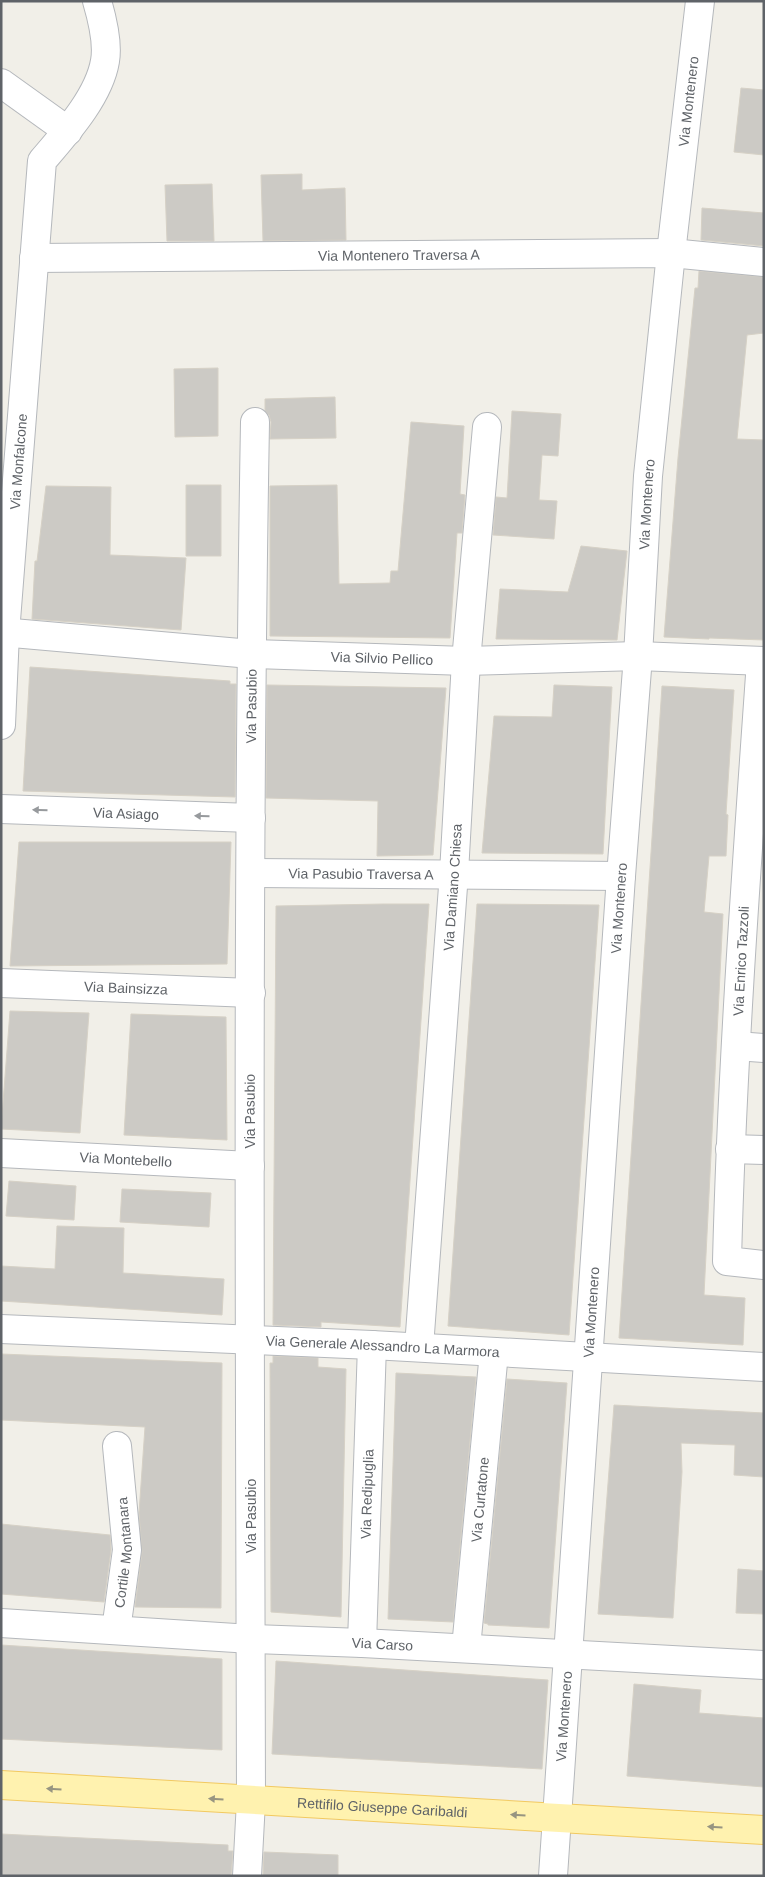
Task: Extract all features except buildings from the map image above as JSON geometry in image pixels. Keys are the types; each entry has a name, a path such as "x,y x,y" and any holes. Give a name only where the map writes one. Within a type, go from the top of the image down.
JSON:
{"main road":[{"name":"Rettifilo Giuseppe Garibaldi","path":"1,1785 764,1830"}],"street":[{"name":"Via Monfalcone","path":"1,725 3,632 42,161 68,131 93,95 105,61 104,21 97,1"},
{"name":"Via Montenero","path":"552,1876 638,656 648,476 670,253 700,1"},
{"path":"1,83 68,131"},
{"name":"Via Montenero Traversa A","path":"34,258 670,253 764,262"},
{"name":"Via Pasubio","path":"247,1876 251,1801 251,654 255,422"},
{"name":"Via Damiano Chiesa","path":"419,1348 454,873 466,661 487,427"},
{"name":"Via Silvio Pellico","path":"3,632 251,654 466,661 638,656 762,661"},
{"name":"Via Enrico Tazzoli","path":"762,661 754,895 736,1046 730,1149 728,1261 764,1265"},
{"name":"Via Asiago","path":"1,809 251,818"},
{"name":"Via Pasubio Traversa A","path":"251,873 454,873 621,876"},
{"name":"Via Bainsizza","path":"1,983 251,993"},
{"path":"736,1046 764,1048"},
{"path":"730,1149 764,1150"},
{"name":"Via Montebello","path":"1,1153 250,1166"},
{"name":"Via Generale Alessandro La Marmora","path":"1,1329 372,1345 764,1367"},
{"name":"Via Redipuglia","path":"362,1642 372,1345"},
{"name":"Via Curtatone","path":"466,1648 494,1352"},
{"name":"Cortile Montanara","path":"116,1630 128,1550 117,1446"},
{"name":"Via Carso","path":"1,1623 251,1639 362,1642 764,1665"}]}
